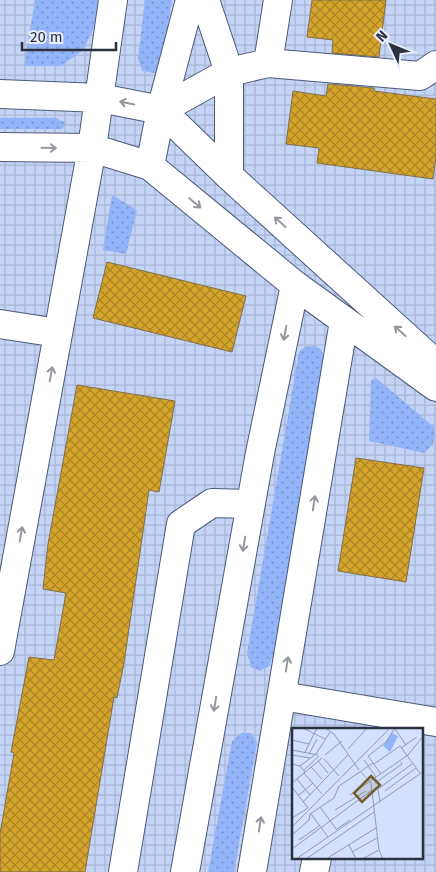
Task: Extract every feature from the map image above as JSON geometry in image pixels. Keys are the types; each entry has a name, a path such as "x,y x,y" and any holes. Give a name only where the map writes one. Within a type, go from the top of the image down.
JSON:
{"lane":[{"path":"0,651 7,573 58,333 92,148 113,0"},
{"path":"150,166 161,110 190,0"},
{"path":"205,0 229,72 229,176"},
{"path":"268,63 278,0"},
{"path":"161,110 229,72 268,63 420,76 436,66"},
{"path":"0,94 100,98 161,110 229,176 436,364"},
{"path":"0,147 92,148 150,166 295,285 436,387"},
{"path":"185,872 252,504 295,285"},
{"path":"252,872 344,321"},
{"path":"0,324 58,333"},
{"path":"123,872 181,524 212,503 252,504"},
{"path":"282,696 341,718 436,722"}],"shaded area":[{"path":"0,0 436,0 436,872 0,872"},
{"path":"35,0 99,0 98,20 83,50 61,66 24,66"},
{"path":"145,0 172,0 162,64 154,73 142,71 138,58"},
{"path":"0,118 56,118 66,123 62,129 0,129"},
{"path":"112,195 137,210 126,254 103,250"},
{"path":"313,346 321,349 324,358 274,654 269,666 260,671 251,667 247,653 299,352 305,347"},
{"path":"376,378 434,427 435,435 433,442 424,453 369,441 371,380"},
{"path":"242,733 251,733 257,742 234,872 208,872 232,741"}],"building":[{"path":"312,0 386,0 379,57 332,53 333,40 307,37"},
{"path":"328,84 374,88 374,91 436,99 436,156 433,179 317,163 319,148 286,144 293,91 326,96"},
{"path":"107,262 246,296 232,352 93,318"},
{"path":"77,385 175,401 159,492 149,490 124,663 117,698 114,697 85,872 0,872 0,834 14,753 11,752 29,657 54,660 66,593 43,589 48,544"},
{"path":"356,458 424,468 406,582 338,571"}]}
